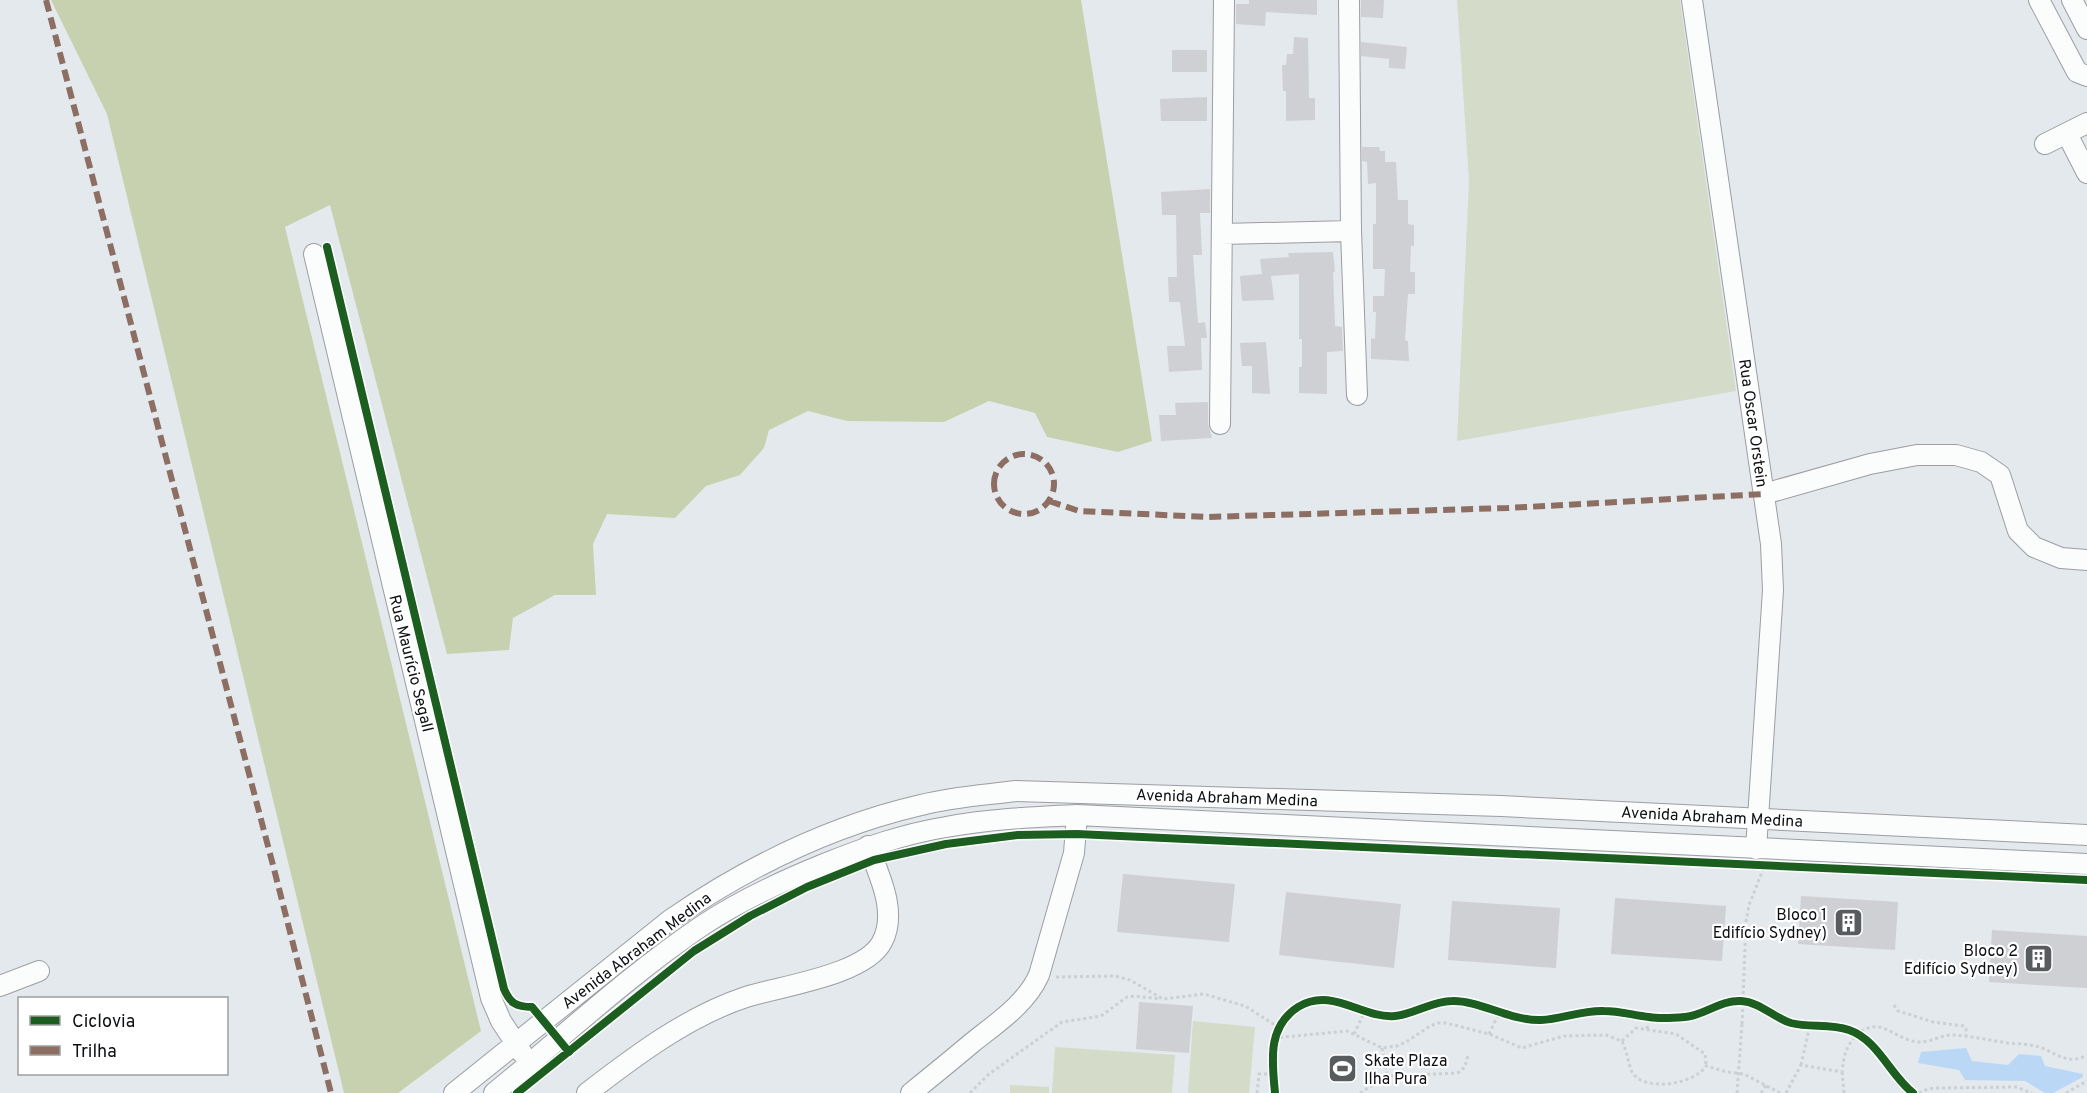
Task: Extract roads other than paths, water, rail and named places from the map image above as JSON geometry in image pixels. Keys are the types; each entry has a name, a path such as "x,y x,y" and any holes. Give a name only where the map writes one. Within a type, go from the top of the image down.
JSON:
{"street":[{"path":"1220,424 1224,0"},
{"path":"1349,0 1351,231 1357,395"},
{"name":"Rua Oscar Orstein","path":"1692,0 1771,544 1773,590 1758,819 1760,862"},
{"path":"2038,0 2077,72 2087,76"},
{"path":"2072,0 2087,29"},
{"path":"2045,144 2087,123"},
{"path":"2067,134 2087,173"},
{"path":"1222,234 1351,231"},
{"name":"Rua Maurício Segall","path":"314,254 491,998 501,1021 530,1064"},
{"path":"1764,494 1870,464 1917,455 1956,455 1981,462 2000,475 2018,531 2034,547 2061,558 2087,560"},
{"name":"Avenida Abraham Medina","path":"454,1093 670,920 707,895 832,831 922,805 1016,791 1501,806 2087,835"},
{"path":"1206,822 1214,818 1217,812 1215,801 1209,796"},
{"path":"1244,824 1236,814 1236,808 1246,797"},
{"path":"911,1093 1027,996 1039,975 1074,853 1077,816"},
{"name":"Avenida Abraham Medina","path":"494,1093 641,973 704,925 763,891 868,846 945,827 1017,818 1077,816 1244,824 1760,862 2087,864"},
{"path":"587,1093 622,1066 699,1016 744,998 787,985 829,976 868,958 881,944 887,929 889,914 886,898 868,846"},
{"path":"0,986 39,970"}],"water":[{"path":"1966,1048 1972,1061 2008,1065 2019,1054 2041,1056 2045,1066 2083,1074 2083,1077 2053,1093 2045,1093 2025,1081 1965,1080 1959,1070 1918,1063 1921,1052"}],"place":[{"name":"Bloco 1 Edifício Sydney)","path":"1848,923"},
{"name":"Bloco 2 Edifício Sydney)","path":"2039,959"},
{"name":"Skate Plaza Ilha Pura","path":"1343,1069"}]}
